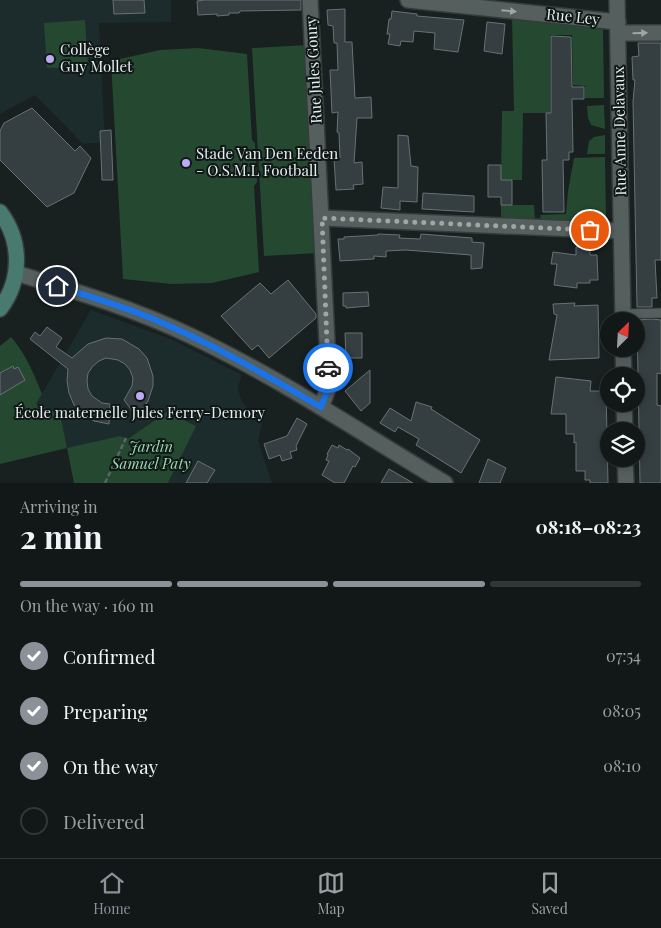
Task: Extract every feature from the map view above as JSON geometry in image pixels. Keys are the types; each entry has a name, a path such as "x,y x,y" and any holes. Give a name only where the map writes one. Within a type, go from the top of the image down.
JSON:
{"street":[{"name":"Rue Jules Goury","path":"310,0 329,382 321,407"},
{"name":"Rue Ley","path":"408,0 661,33"},
{"name":"Rue Anne Delavaux","path":"617,0 622,312"},
{"path":"0,212 11,229 17,258 16,273 9,294 0,309"},
{"path":"322,218 621,231"},
{"path":"16,273 114,304 164,324 232,356 321,407 444,483"},
{"path":"625,467 626,483"}],"lane":[{"path":"645,316 661,314"}],"path":[{"path":"105,483 126,438"}],"shaded area":[{"name":"Collège Guy Mollet","path":"0,0 171,0 171,22 99,23 105,142 83,144 35,95 0,114"},
{"name":"École maternelle Jules Ferry-Demory","path":"91,310 173,340 242,375 238,386 240,397 246,407 255,414 264,415 258,441 272,483 168,483 195,426 128,439 120,436 67,448 60,413 36,404"}],"green space":[{"path":"512,16 603,26 604,98 585,98 585,86 573,85 572,35 550,35 550,113 523,113 522,180 501,180 502,111 514,111"},
{"path":"85,20 88,67 47,68 44,23"},
{"path":"307,45 318,253 264,256 252,48"},
{"name":"Stade Van Den Eeden - O.S.M.L Football","path":"198,48 247,54 252,140 255,143 257,182 254,186 259,272 212,283 171,284 123,279 111,61 160,50"},
{"path":"604,105 605,129 591,125 587,106"},
{"path":"605,135 605,154 587,154 589,141 594,137"},
{"path":"605,157 606,218 601,223 541,220 540,215 566,214 574,158"},
{"path":"501,205 534,205 535,220 501,218"},
{"path":"11,337 25,357 42,394 36,404 60,413 67,448 0,464 0,346"},
{"name":"Jardin Samuel Paty","path":"167,412 196,426 168,483 74,483 67,448 120,436 128,439"}],"building":[{"path":"113,0 144,0 145,13 114,14"},
{"path":"301,0 301,10 240,11 239,13 229,13 229,15 198,15 197,1"},
{"path":"345,9 345,42 352,42 355,98 371,97 372,118 357,118 354,163 362,162 363,184 353,185 354,189 336,190 334,158 340,158 339,133 337,132 338,112 332,113 330,70 338,70 337,43 334,43 333,26 328,25 327,10"},
{"path":"392,11 417,14 417,16 464,20 458,52 434,49 435,33 414,31 413,42 401,41 400,46 388,44 390,34 387,34"},
{"path":"487,22 505,24 502,54 484,51"},
{"path":"551,36 571,37 572,87 584,87 584,99 572,99 573,152 569,152 569,160 563,160 564,212 543,212 542,160 547,160 546,113 551,113"},
{"path":"638,43 661,43 661,260 655,260 657,298 652,298 652,307 637,307 633,101 635,80 633,80 632,57 639,56"},
{"path":"32,108 75,151 80,146 91,158 74,193 47,207 0,160 0,131 4,123"},
{"path":"111,130 113,180 102,180 100,131"},
{"path":"398,135 408,136 411,166 418,167 417,202 400,201 400,210 381,208 383,187 398,188"},
{"path":"488,165 501,165 501,180 512,180 512,205 501,205 501,197 488,197"},
{"path":"423,193 474,196 474,212 422,209"},
{"path":"378,234 400,235 399,238 420,239 421,234 472,238 472,242 484,243 482,268 471,269 471,255 406,250 386,251 386,257 374,256 374,259 340,261 338,239"},
{"path":"576,247 590,247 590,255 597,255 598,280 590,280 590,283 577,283 577,288 554,285 557,264 551,264 553,252 576,255"},
{"path":"288,280 316,314 316,318 269,358 258,345 252,350 221,316 260,283 271,294"},
{"path":"368,292 369,306 346,308 346,306 343,306 343,293"},
{"path":"575,303 574,306 598,305 599,358 549,360 557,315 554,314 553,304"},
{"path":"645,319 661,320 661,374 657,373 657,405 661,406 661,483 640,483 640,467 645,467 645,422 639,422 639,412 645,412 645,367 638,367 638,358 645,358"},
{"path":"47,327 62,338 56,347 72,358 88,344 106,338 122,339 139,349 147,358 153,376 153,386 148,401 136,416 124,400 132,386 133,378 125,364 118,360 106,358 99,361 88,373 88,389 92,396 102,403 110,404 109,424 94,421 74,405 67,381 68,369 30,339 35,332 40,336"},
{"path":"345,333 362,333 362,358 346,358"},
{"path":"13,366 14,369 18,367 25,380 0,395 0,373"},
{"path":"370,370 370,403 361,411 345,391"},
{"path":"556,377 591,381 590,391 600,391 600,412 606,412 607,422 600,422 600,467 608,467 608,483 590,483 590,480 585,480 585,471 576,471 576,442 574,443 574,434 566,434 566,414 551,414"},
{"path":"416,402 432,407 431,409 480,440 461,473 416,445 419,439 398,427 395,432 380,423 390,408 411,421"},
{"path":"297,418 307,424 296,446 297,450 290,452 292,458 282,461 280,455 269,459 264,444 287,436"},
{"path":"332,445 338,448 339,445 348,449 360,458 355,467 353,466 344,483 335,483 322,475 329,461 326,460 327,454"},
{"path":"488,459 506,468 500,483 479,483"},
{"path":"198,461 215,470 207,483 186,483"},
{"path":"389,469 413,483 381,483"}],"way so far":[{"path":"328,368 322,218 590,230"}],"place":[{"name":"Collège Guy Mollet","path":"50,59"},
{"name":"Stade Van Den Eeden - O.S.M.L Football","path":"186,163"},
{"name":"École maternelle Jules Ferry-Demory","path":"140,396"}],"route":[{"path":"57,286 131,310 192,336 232,356 321,407 328,389 328,368"}]}
